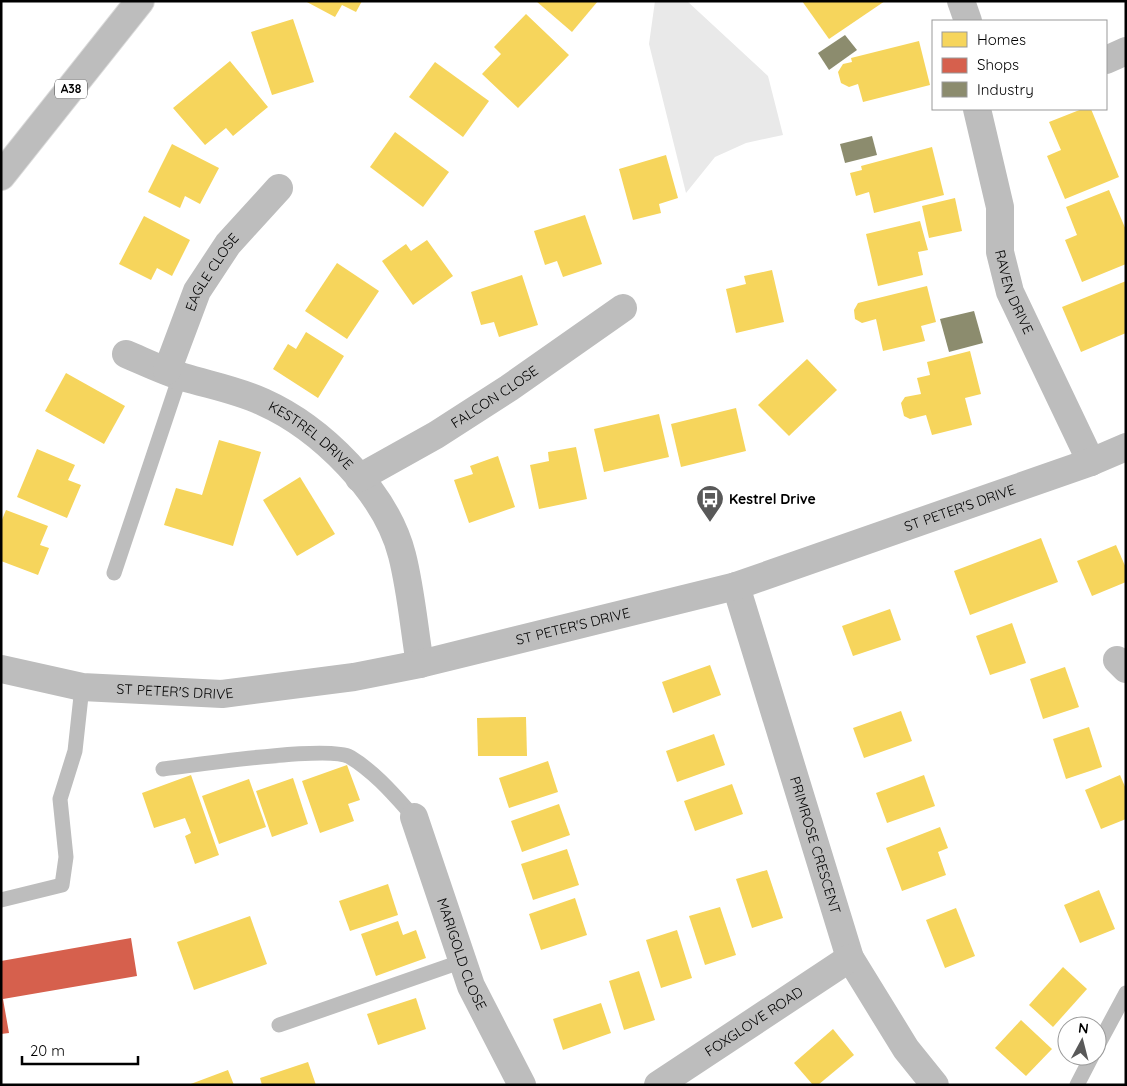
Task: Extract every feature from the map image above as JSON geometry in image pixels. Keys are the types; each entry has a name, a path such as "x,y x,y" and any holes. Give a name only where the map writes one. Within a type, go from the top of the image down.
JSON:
{"street":[{"name":"A38","path":"1,176 140,1"},
{"path":"961,1 968,20"},
{"path":"1107,60 1126,51"},
{"name":"RAVEN DRIVE","path":"977,110 1000,208 1000,252 1010,292 1091,462"},
{"name":"EAGLE CLOSE","path":"174,374 197,291 228,244 278,188"},
{"name":"FALCON CLOSE","path":"359,478 436,435 509,388 623,308"},
{"name":"KESTREL DRIVE","path":"126,354 174,374 260,401 292,416 316,433 359,478 385,514 402,554 420,664"},
{"name":"ST PETER'S DRIVE","path":"1,669 82,687 222,694 354,677 420,664 736,586 1091,462 1126,447"},
{"name":"PRIMROSE CRESCENT","path":"736,586 850,958 906,1049 935,1085"},
{"name":"MARIGOLD CLOSE","path":"414,817 471,986 522,1085"},
{"name":"FOXGLOVE ROAD","path":"658,1085 850,958"}],"lane":[{"path":"114,573 174,374"},
{"path":"1,900 62,885 66,857 60,799 75,752 82,687"},
{"path":"163,769 317,753 348,756 386,786 414,817"},
{"path":"279,1025 463,961"},
{"path":"1107,1028 1126,993"},
{"path":"1077,1085 1087,1066"}],"shaded area":[{"path":"655,1 687,1 768,76 783,135 746,143 715,157 686,193 649,44"}],"building: Homes":[{"path":"305,1 362,1 356,12 342,5 335,17"},
{"path":"536,1 598,1 572,32"},
{"path":"802,1 885,1 829,39"},
{"path":"526,14 569,55 518,108 482,74 501,54 494,47"},
{"path":"293,19 314,82 272,95 251,32"},
{"path":"919,41 930,85 863,102 858,84 849,87 841,83 838,72 843,64 852,62 851,58"},
{"path":"230,61 268,107 233,136 226,128 205,145 173,108"},
{"path":"435,62 489,101 463,137 409,97"},
{"path":"1079,110 1091,110 1119,177 1065,199 1047,156 1061,150 1049,122"},
{"path":"395,132 449,172 423,207 370,167"},
{"path":"172,144 219,168 200,204 185,196 180,208 148,192"},
{"path":"932,147 944,195 874,213 869,192 856,196 850,173 862,170 861,166"},
{"path":"666,155 678,198 659,204 661,213 633,220 619,169"},
{"path":"1109,190 1126,230 1126,264 1082,282 1065,240 1077,235 1066,207"},
{"path":"955,198 962,231 929,238 922,206"},
{"path":"585,215 602,264 563,277 557,261 545,265 534,231"},
{"path":"144,216 190,240 172,276 157,268 151,280 119,264"},
{"path":"920,221 928,250 918,252 923,275 878,286 866,234"},
{"path":"427,240 453,276 413,305 382,261 406,244 411,251"},
{"path":"337,263 379,291 347,339 305,311"},
{"path":"772,270 784,322 736,333 726,289 746,284 744,276"},
{"path":"522,275 538,325 499,337 494,322 481,325 471,292"},
{"path":"1126,281 1126,333 1081,352 1062,307"},
{"path":"927,286 936,322 921,326 925,341 883,351 876,319 862,323 855,319 854,310 858,303"},
{"path":"306,332 344,356 318,398 273,369 288,344 296,349"},
{"path":"970,351 981,394 965,398 972,425 932,435 926,415 910,419 904,416 901,403 905,397 921,394 917,378 930,375 927,362"},
{"path":"807,359 837,390 789,436 758,405"},
{"path":"66,373 125,406 104,444 45,411"},
{"path":"736,408 746,451 681,467 671,424"},
{"path":"659,414 669,457 604,472 594,429"},
{"path":"219,440 261,452 233,546 164,525 176,488 202,495"},
{"path":"576,447 587,499 539,509 530,465 549,461 548,452"},
{"path":"37,449 75,465 68,480 81,485 67,518 17,497"},
{"path":"498,456 515,507 469,523 454,480 473,474 470,466"},
{"path":"300,477 335,534 297,556 263,500"},
{"path":"6,510 48,526 40,545 49,548 38,575 1,561 1,522"},
{"path":"1041,538 1058,582 970,615 954,571"},
{"path":"1116,545 1126,568 1126,582 1092,596 1077,561"},
{"path":"890,609 901,640 853,656 842,626"},
{"path":"1012,623 1026,663 990,675 976,636"},
{"path":"710,665 721,695 673,713 662,682"},
{"path":"1065,667 1079,707 1043,719 1030,679"},
{"path":"901,711 912,741 864,758 853,728"},
{"path":"526,717 527,756 478,756 477,718"},
{"path":"1089,727 1102,767 1066,779 1053,739"},
{"path":"714,734 725,765 677,782 666,751"},
{"path":"548,761 558,792 509,808 499,778"},
{"path":"347,765 360,800 348,804 354,821 320,833 302,781"},
{"path":"191,775 219,855 195,864 185,836 191,833 185,818 154,828 142,793"},
{"path":"924,775 935,806 887,823 876,793"},
{"path":"1120,775 1126,789 1126,819 1101,829 1085,790"},
{"path":"293,778 308,824 272,837 256,791"},
{"path":"249,779 266,827 219,844 202,796"},
{"path":"732,784 743,814 695,831 684,801"},
{"path":"559,804 570,835 522,852 511,821"},
{"path":"940,827 948,848 938,852 946,875 902,891 886,848"},
{"path":"567,849 579,885 533,900 521,864"},
{"path":"767,870 783,918 752,928 736,879"},
{"path":"388,884 398,915 350,931 339,901"},
{"path":"1099,890 1115,929 1080,943 1064,905"},
{"path":"575,898 587,935 541,950 529,914"},
{"path":"720,907 736,955 705,965 689,916"},
{"path":"956,908 975,956 945,968 926,920"},
{"path":"250,916 267,964 194,990 177,942"},
{"path":"398,921 403,935 416,930 426,958 376,976 361,934"},
{"path":"677,930 692,978 661,988 646,940"},
{"path":"1063,967 1087,989 1063,1016 1057,1016 1057,1023 1053,1027 1029,1005"},
{"path":"639,971 655,1020 624,1030 609,981"},
{"path":"416,998 426,1029 378,1045 367,1014"},
{"path":"601,1003 611,1033 563,1050 553,1019"},
{"path":"1021,1020 1052,1049 1026,1076 995,1048"},
{"path":"833,1029 854,1055 818,1085 813,1085 794,1063"},
{"path":"308,1062 316,1085 262,1085 260,1078"},
{"path":"228,1070 234,1085 188,1085"}],"building: Shops":[{"path":"131,938 137,976 3,999 9,1033 1,1034 1,961"}],"building: Industry":[{"path":"845,35 857,50 829,70 818,53"},
{"path":"872,136 877,155 845,163 840,144"},
{"path":"974,311 983,343 949,352 940,319"}],"place":[{"name":"Kestrel Drive","path":"710,523"}]}
